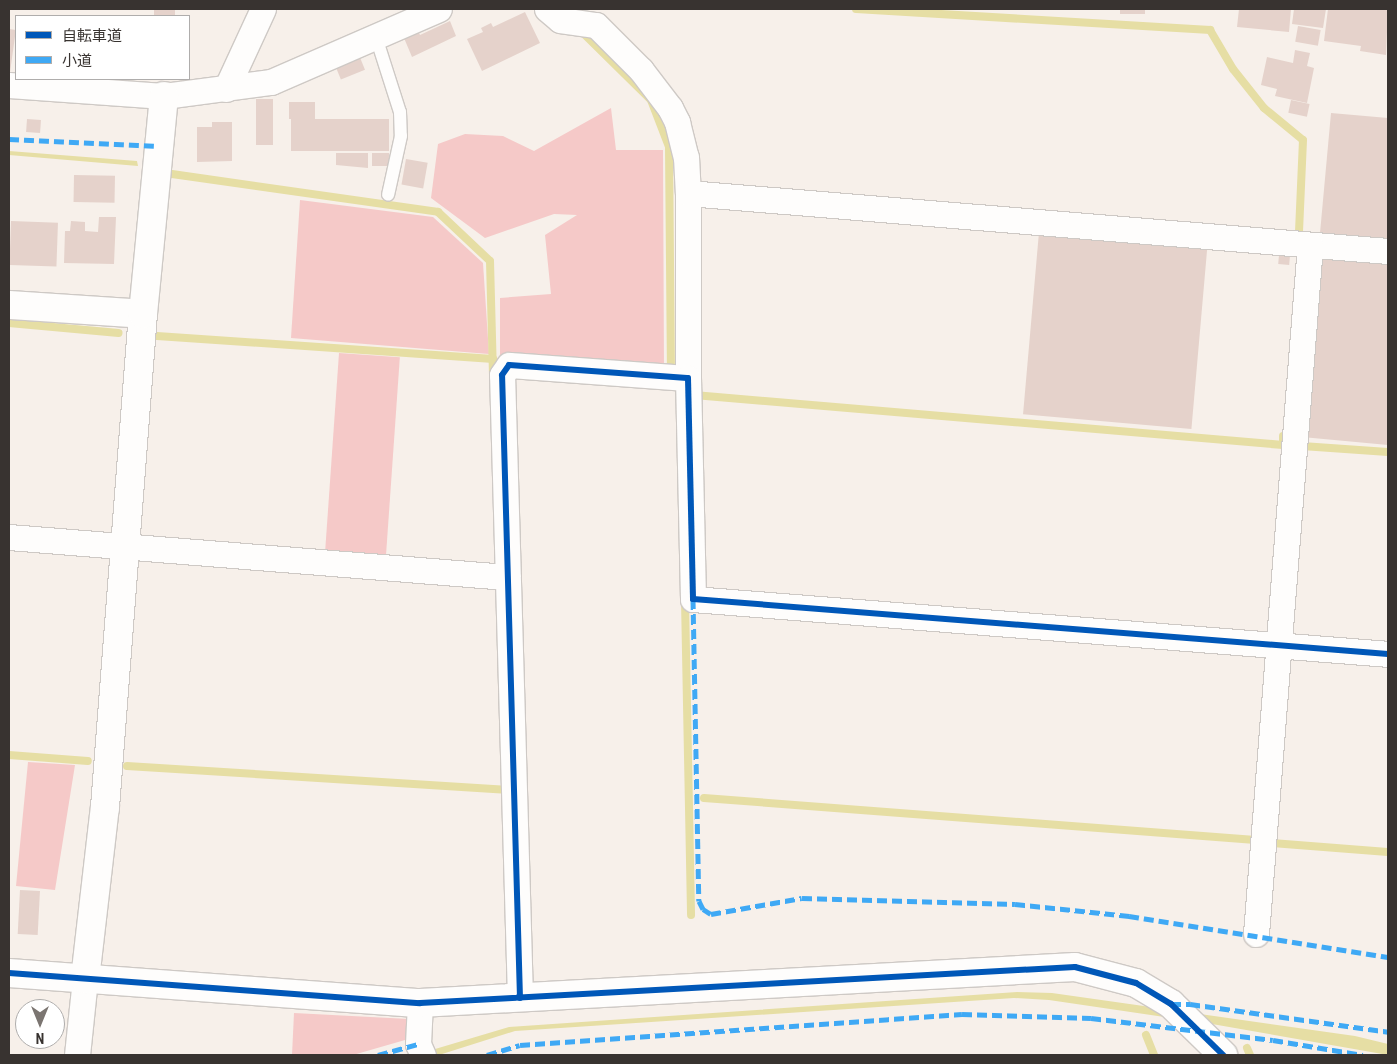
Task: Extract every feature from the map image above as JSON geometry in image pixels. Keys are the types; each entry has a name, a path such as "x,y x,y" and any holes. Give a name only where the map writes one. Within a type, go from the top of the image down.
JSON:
{"street":[{"path":"226,89 263,9"},
{"path":"9,85 164,96 270,82 439,9"},
{"path":"547,9 560,20 596,25 642,70 670,108 683,139 688,194 688,378 693,599 1388,654"},
{"path":"77,1055 105,807 143,314 164,96"},
{"path":"688,194 1388,251"},
{"path":"1256,934 1310,245"},
{"path":"9,305 143,314"},
{"path":"520,998 502,375 509,365 688,378"},
{"path":"9,537 507,578"},
{"path":"9,973 420,1003 1075,967 1136,983 1171,1004 1196,1026 1222,1055"},
{"path":"420,1003 422,1052"}],"lane":[{"path":"376,37 400,112 401,136 388,196"}],"shaded area":[{"path":"611,108 616,150 663,150 664,371 500,360 500,298 551,294 545,235 577,215 554,214 485,238 431,198 438,144 465,134 503,136 534,151"},
{"path":"9,151 137,161 138,166 9,155"},
{"path":"300,200 433,217 483,263 489,354 291,338"},
{"path":"339,353 400,357 386,557 325,553"},
{"path":"28,762 75,765 55,890 16,886"},
{"path":"1017,992 1052,993 1355,1036 1388,1044 1388,1055 1212,1024 1049,1000 1014,998 515,1031 439,1055 415,1055 509,1027"},
{"path":"294,1013 409,1019 412,1038 353,1055 292,1055"}],"building":[{"path":"154,9 175,9 175,15 154,15"},
{"path":"1120,9 1145,9 1145,14 1120,14"},
{"path":"1239,9 1291,9 1289,32 1237,27"},
{"path":"1294,9 1326,9 1323,28 1292,24"},
{"path":"1328,9 1388,9 1386,55 1360,51 1361,46 1324,41"},
{"path":"525,12 540,43 482,71 467,39 483,32 481,28 491,23 493,27"},
{"path":"450,21 456,36 412,57 404,38 418,31 420,35"},
{"path":"1298,26 1321,30 1318,46 1295,42"},
{"path":"9,29 15,30 9,74"},
{"path":"1295,50 1310,53 1307,66 1314,68 1307,103 1275,96 1277,89 1261,85 1267,57 1293,63"},
{"path":"359,55 365,70 341,80 335,65"},
{"path":"256,99 273,99 273,145 256,145"},
{"path":"1291,100 1310,104 1307,117 1288,113"},
{"path":"289,102 315,102 315,119 289,119"},
{"path":"1331,113 1388,118 1388,239 1320,233"},
{"path":"27,119 41,120 40,133 26,132"},
{"path":"291,119 389,119 389,151 291,151"},
{"path":"212,122 232,122 232,161 197,162 197,127 212,127"},
{"path":"336,153 368,153 368,168 336,165"},
{"path":"372,153 389,153 389,166 372,166"},
{"path":"406,159 428,163 423,188 401,185"},
{"path":"74,175 115,176 115,203 74,202"},
{"path":"99,217 116,217 114,264 64,263 65,231 70,231 71,221 85,222 85,231 98,232"},
{"path":"11,221 58,223 56,267 9,265"},
{"path":"1039,232 1207,247 1191,429 1023,414"},
{"path":"1279,255 1290,256 1289,265 1278,264"},
{"path":"1319,257 1388,263 1388,445 1302,437"},
{"path":"20,890 40,891 38,935 18,934"}],"waterway":[{"path":"856,9 1210,30 1233,69 1264,108 1303,140 1299,232"},
{"path":"584,34 651,100 669,147 671,372"},
{"path":"172,174 438,212 490,261 493,375"},
{"path":"9,323 119,333"},
{"path":"157,336 493,359"},
{"path":"694,395 1283,445 1283,436"},
{"path":"1302,446 1388,452"},
{"path":"685,600 691,915"},
{"path":"9,755 88,761"},
{"path":"127,766 505,790"},
{"path":"704,798 1255,840"},
{"path":"1272,843 1388,852"},
{"path":"1146,1035 1154,1055"},
{"path":"1247,1048 1250,1055"}],"marked path":[{"path":"9,139 159,146"},
{"path":"693,599 699,901 703,909 711,914 802,898 1015,904 1129,916 1388,957"},
{"path":"1171,1004 1190,1004 1388,1032"},
{"path":"487,1055 520,1045 962,1014 1091,1018 1273,1040 1363,1055"},
{"path":"378,1055 418,1044"}],"cycle path":[{"path":"520,998 502,375 509,365 688,378 693,599 1388,654"},
{"path":"9,973 420,1003 1075,967 1136,983 1171,1004 1223,1055"}]}
